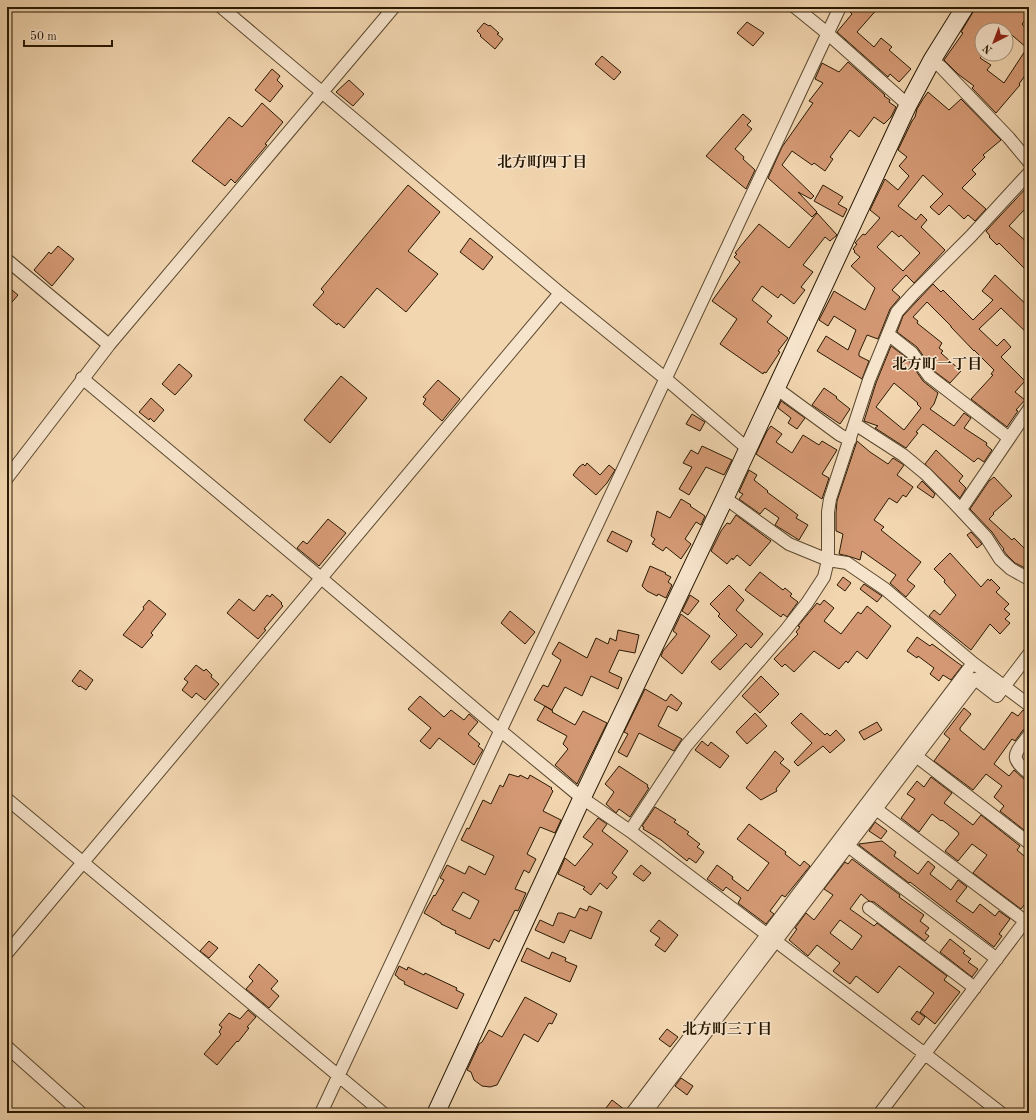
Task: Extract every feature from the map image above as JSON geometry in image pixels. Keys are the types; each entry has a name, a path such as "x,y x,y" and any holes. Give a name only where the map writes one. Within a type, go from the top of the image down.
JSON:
{"street":[{"path":"221,7 560,293 666,379 748,449"},
{"path":"7,478 82,378 109,345 394,7"},
{"path":"795,7 827,33 908,105"},
{"path":"321,1113 840,7"},
{"path":"436,1113 582,798 725,498 908,105 932,60 965,7"},
{"path":"932,60 941,67 1004,133 1029,162"},
{"path":"630,832 686,746 807,603 824,577 828,560 828,512 830,499 869,380 897,312 1029,173"},
{"path":"7,260 109,345"},
{"path":"7,953 84,863 560,293"},
{"path":"888,334 912,353 929,376 1009,438"},
{"path":"82,378 582,798 766,934 1001,1113"},
{"path":"776,388 840,435 850,440"},
{"path":"960,509 1029,409"},
{"path":"855,424 902,455 926,474 986,538 1000,559 1011,569 1029,579"},
{"path":"725,498 789,544 828,560 847,563 884,588 973,663 1029,705"},
{"path":"645,1113 975,679 997,696 1029,654"},
{"path":"632,1113 766,934 973,663"},
{"path":"1029,735 1015,755 1015,760 1018,765 1029,773"},
{"path":"916,756 1029,843"},
{"path":"7,799 383,1113"},
{"path":"876,809 1027,919 880,1113"},
{"path":"848,846 997,959"},
{"path":"869,908 975,988"},
{"path":"7,1047 81,1113"}],"building":[{"path":"847,7 879,7 857,32 874,47 881,38 892,47 889,50 911,69 899,82 890,74 888,77 837,32 852,14"},
{"path":"975,7 1029,7 1029,16 1022,24 1029,32 1029,70 1019,84 1020,85 996,113 972,88 974,86 958,74 944,60 963,33 961,32"},
{"path":"747,22 764,33 753,46 737,33"},
{"path":"484,23 489,26 490,25 503,39 495,49 480,36 481,35 477,31"},
{"path":"602,56 621,72 614,80 595,64"},
{"path":"848,62 885,95 884,96 890,100 889,102 896,107 891,117 884,124 874,117 859,137 850,130 830,157 833,159 825,171 814,163 812,165 792,151 782,165 814,196 811,199 798,192 817,212 812,217 768,178 782,147 813,103 809,101 823,83 815,79 822,63 839,72"},
{"path":"272,69 280,76 277,80 283,86 270,102 255,90"},
{"path":"349,80 364,94 353,106 336,92"},
{"path":"928,92 949,110 961,99 1001,140 983,155 985,157 972,170 976,174 962,188 986,209 975,221 968,215 964,219 949,205 939,215 930,207 943,194 923,175 898,206 916,220 921,214 927,220 921,227 945,250 914,283 906,275 892,290 900,297 890,309 878,339 867,335 859,353 859,356 869,361 862,379 817,351 826,336 848,350 856,330 834,316 828,326 819,320 834,291 865,310 875,288 851,266 860,257 854,252 855,251 853,249 857,244 855,243 863,234 865,235 880,218 870,210 885,179 898,190 909,176 899,166 907,157 898,150 923,99","holes":["892,231 899,237 901,235 920,253 903,271 877,247"]},
{"path":"262,103 283,122 265,144 267,145 235,183 231,179 225,186 192,161 229,117 242,127"},
{"path":"743,114 751,121 747,125 752,129 735,149 755,170 746,189 706,156"},
{"path":"408,185 440,212 408,251 438,274 406,312 377,288 344,328 338,323 337,325 313,305 324,292 321,289"},
{"path":"823,185 843,197 838,204 847,209 843,217 814,201"},
{"path":"1029,185 1029,215 1024,210 1009,226 1029,244 1029,273 999,243 997,245 989,237 990,236 986,231"},
{"path":"817,213 837,235 830,241 825,237 803,265 813,272 801,287 805,290 794,304 781,294 778,298 762,286 752,300 772,316 767,322 788,338 778,351 780,352 766,373 764,372 763,374 720,344 737,319 712,301 740,262 734,257 737,254 735,253 759,224 789,248"},
{"path":"470,238 493,257 483,270 460,252"},
{"path":"58,246 74,259 52,286 34,270 49,252 51,254"},
{"path":"995,275 1029,307 1029,335 1001,308 979,329 997,346 1004,339 1011,347 1001,357 1025,381 1015,392 1025,400 1016,410 1018,411 1007,427 971,399 993,375 991,374 994,370 927,302 913,317 918,321 917,323 942,343 939,348 943,351 941,353 961,371 950,383 934,371 917,347 897,332 903,316 933,284 941,292 943,290 973,320 993,300 982,291"},
{"path":"7,286 18,295 7,308"},
{"path":"891,346 907,358 923,381 938,393 934,404 930,409 954,426 964,413 971,418 964,428 987,443 986,445 992,450 984,462 978,458 974,462 923,424 906,448 875,428 878,426 864,421 876,383","holes":["894,383 918,403 917,404 921,408 904,430 876,407"]},
{"path":"179,364 192,376 175,395 162,384"},
{"path":"341,376 367,398 330,443 304,420"},
{"path":"438,380 460,399 442,421 423,404 426,399 423,397"},
{"path":"824,388 850,409 840,424 812,405"},
{"path":"151,398 164,410 154,422 139,412"},
{"path":"781,401 805,418 797,429 788,423 791,418 778,408"},
{"path":"692,414 705,422 700,431 686,424"},
{"path":"771,426 782,434 776,442 792,453 803,435 819,445 822,441 837,450 822,474 829,478 822,499 756,454"},
{"path":"857,441 888,464 893,458 904,465 897,475 913,487 906,497 903,495 897,503 889,498 874,520 884,527 881,530 921,562 907,580 915,586 906,597 890,583 896,575 862,551 860,560 839,554 843,534 836,531 837,501"},
{"path":"702,446 732,460 724,475 706,467 689,495 679,489 692,467 683,463 691,450 698,454"},
{"path":"936,450 963,476 959,481 966,488 960,498 925,464"},
{"path":"587,463 600,475 609,465 615,470 607,483 596,495 573,475 579,467 583,464 585,466"},
{"path":"749,470 757,475 754,480 768,491 767,492 798,515 796,518 808,525 799,540 775,525 779,518 765,508 760,514 739,499 743,494 739,492"},
{"path":"994,477 1012,496 993,513 994,514 989,519 1012,540 1014,538 1029,553 1029,570 1015,563 1007,555 992,532 970,509 989,481"},
{"path":"922,481 935,494 933,498 917,487"},
{"path":"681,499 705,516 701,525 696,522 685,539 691,544 681,559 666,547 663,551 652,544 655,539 651,536 657,511 670,518"},
{"path":"736,515 771,541 750,566 737,555 727,564 711,551 721,531 727,523 730,524"},
{"path":"328,519 346,533 319,566 297,548 303,541 307,544"},
{"path":"612,531 632,541 627,552 607,541"},
{"path":"971,532 982,544 977,548 967,535"},
{"path":"950,553 981,587 988,579 990,581 991,579 1000,588 996,592 1009,604 1004,609 1010,614 1005,619 1010,623 1000,634 990,624 971,650 929,616 934,610 940,615 956,595 944,582 945,580 934,569"},
{"path":"650,566 666,573 665,574 671,577 668,582 672,585 666,598 658,594 657,596 647,591 642,586"},
{"path":"760,572 783,590 785,588 792,594 790,596 798,602 787,617 783,614 781,617 745,590"},
{"path":"843,577 851,583 845,591 837,585"},
{"path":"864,584 882,596 877,602 860,589"},
{"path":"729,585 744,600 736,610 763,634 751,648 746,643 720,670 711,662 737,635 718,616 720,614 710,604"},
{"path":"272,594 282,603 281,604 283,606 264,629 266,630 258,639 227,613 239,599 254,611 267,595 270,597"},
{"path":"690,595 699,601 688,615 682,611"},
{"path":"149,600 166,614 151,633 153,635 142,648 123,635 144,609 143,607"},
{"path":"824,600 834,608 824,621 841,634 858,612 861,614 867,606 891,626 867,659 857,651 848,663 846,661 839,669 814,651 794,672 785,664 782,667 774,659 798,634 796,632 800,627 798,626 817,603 820,605"},
{"path":"510,611 535,632 525,644 501,623"},
{"path":"681,614 710,636 682,674 661,656 663,651 677,634 673,631"},
{"path":"618,630 639,635 635,653 619,650 609,672 622,678 618,689 591,676 582,696 565,687 552,710 534,700 543,685 548,687 561,660 552,654 559,642 587,658 596,638 608,644 610,638 616,641"},
{"path":"917,637 930,646 932,644 962,666 951,680 943,675 939,681 930,674 934,668 918,656 917,658 907,651"},
{"path":"196,665 204,671 206,669 212,675 211,677 219,684 205,700 196,693 192,698 182,690 188,682 184,679"},
{"path":"80,670 93,680 86,690 80,686 79,687 72,681"},
{"path":"761,676 779,694 760,713 742,696"},
{"path":"645,689 666,701 671,694 682,703 677,711 668,706 658,726 682,739 674,751 639,733 627,757 618,752 628,734 624,732"},
{"path":"420,696 444,717 451,710 464,720 469,714 478,722 468,734 480,744 478,746 483,750 474,765 439,738 430,749 420,741 431,728 408,709"},
{"path":"545,706 553,711 552,712 575,725 583,711 607,723 577,784 555,765 568,749 563,744 567,736 537,720"},
{"path":"964,708 971,714 960,730 984,750 1012,712 1018,716 1023,710 1029,713 1029,728 1023,730 1015,741 1012,739 994,764 1009,776 1014,770 1024,779 1029,780 1029,834 1000,811 1004,806 994,797 1002,786 986,774 973,790 934,761 950,739 944,734"},
{"path":"755,713 767,726 747,744 736,732"},
{"path":"801,713 825,735 827,733 830,736 836,730 845,740 830,753 823,746 798,766 794,762 812,743 791,723"},
{"path":"877,722 882,730 864,740 859,732"},
{"path":"702,741 708,746 711,742 729,756 720,768 695,750"},
{"path":"775,751 784,759 780,763 790,771 776,789 777,791 761,800 746,788"},
{"path":"619,766 648,785 647,787 649,788 630,817 619,809 616,813 606,804 614,792 605,784"},
{"path":"509,774 519,777 520,775 528,779 530,775 552,788 551,789 553,791 543,811 561,820 555,833 540,827 527,854 536,859 529,873 524,870 515,889 526,893 518,911 515,910 499,942 494,939 489,949 455,933 456,931 441,924 424,913 444,880 440,878 447,865 465,874 469,866 485,875 494,856 461,840 467,828 469,829 483,800 491,804 500,785 503,787","holes":["463,892 479,901 470,919 452,910"]},
{"path":"931,777 952,793 944,803 973,825 981,815 1020,846 1017,850 1029,860 1029,899 1021,909 973,873 987,855 972,844 958,861 945,851 959,834 958,832 932,814 919,832 901,818 915,799 907,794 917,781 924,787"},
{"path":"655,807 676,820 674,822 689,832 687,834 700,844 697,847 704,852 696,863 689,858 687,861 661,840 643,829 644,827 642,826"},
{"path":"598,818 607,824 602,831 628,851 612,873 617,877 607,889 600,883 591,895 583,889 585,887 558,874 565,858 575,866 593,844 583,837"},
{"path":"875,822 887,831 881,839 869,831"},
{"path":"749,824 786,852 785,854 800,866 804,861 810,866 785,897 782,895 770,911 774,914 766,924 738,903 741,898 726,887 723,891 707,879 717,865 748,891 769,863 737,839"},
{"path":"882,841 896,852 894,856 918,874 928,861 935,867 930,874 951,890 958,880 967,887 956,901 973,913 980,904 995,916 999,911 1010,919 999,934 1002,936 994,947 910,882 909,883 859,845"},
{"path":"852,859 924,915 920,921 929,928 925,933 929,936 925,941 874,902 869,901 861,894 850,909 874,926 877,923 947,976 944,980 960,992 935,1024 920,1012 934,993 899,966 878,993 856,976 850,984 833,971 840,963 817,945 808,956 789,940 797,929 795,928 806,913 814,920 833,895 824,889 845,862 848,864","holes":["840,920 862,936 852,950 830,933"]},
{"path":"641,865 651,873 644,881 633,874"},
{"path":"589,906 602,912 591,939 570,930 564,943 535,930 540,920 553,926 558,913 575,918 580,908 587,911"},
{"path":"659,920 678,935 665,952 655,945 660,938 650,931"},
{"path":"950,939 965,951 963,953 971,959 968,962 978,969 972,977 940,952"},
{"path":"209,941 218,948 209,958 200,951"},
{"path":"527,948 549,959 552,952 566,958 565,961 577,966 570,982 521,961"},
{"path":"259,964 278,981 271,989 279,996 269,1008 246,989 253,981 249,977"},
{"path":"399,966 407,970 408,967 424,975 425,973 457,988 456,990 464,994 457,1009 404,984 405,982 395,975"},
{"path":"525,997 557,1014 552,1024 549,1023 538,1042 524,1034 497,1085 490,1087 482,1086 474,1080 471,1072 467,1070 479,1044 482,1042 489,1030 502,1037"},
{"path":"248,1010 256,1017 247,1027 249,1028 238,1042 237,1041 217,1065 204,1054 221,1034 219,1032 222,1027 219,1025 229,1013 240,1019"},
{"path":"917,1011 925,1017 919,1025 911,1019"},
{"path":"667,1029 678,1037 670,1047 659,1039"},
{"path":"681,1078 693,1086 687,1095 675,1086"},
{"path":"612,1100 625,1110 625,1113 612,1113 606,1108"}],"district":[{"name":"北方町四丁目","path":"542,162"},
{"name":"北方町一丁目","path":"937,364"},
{"name":"北方町三丁目","path":"727,1029"}]}
